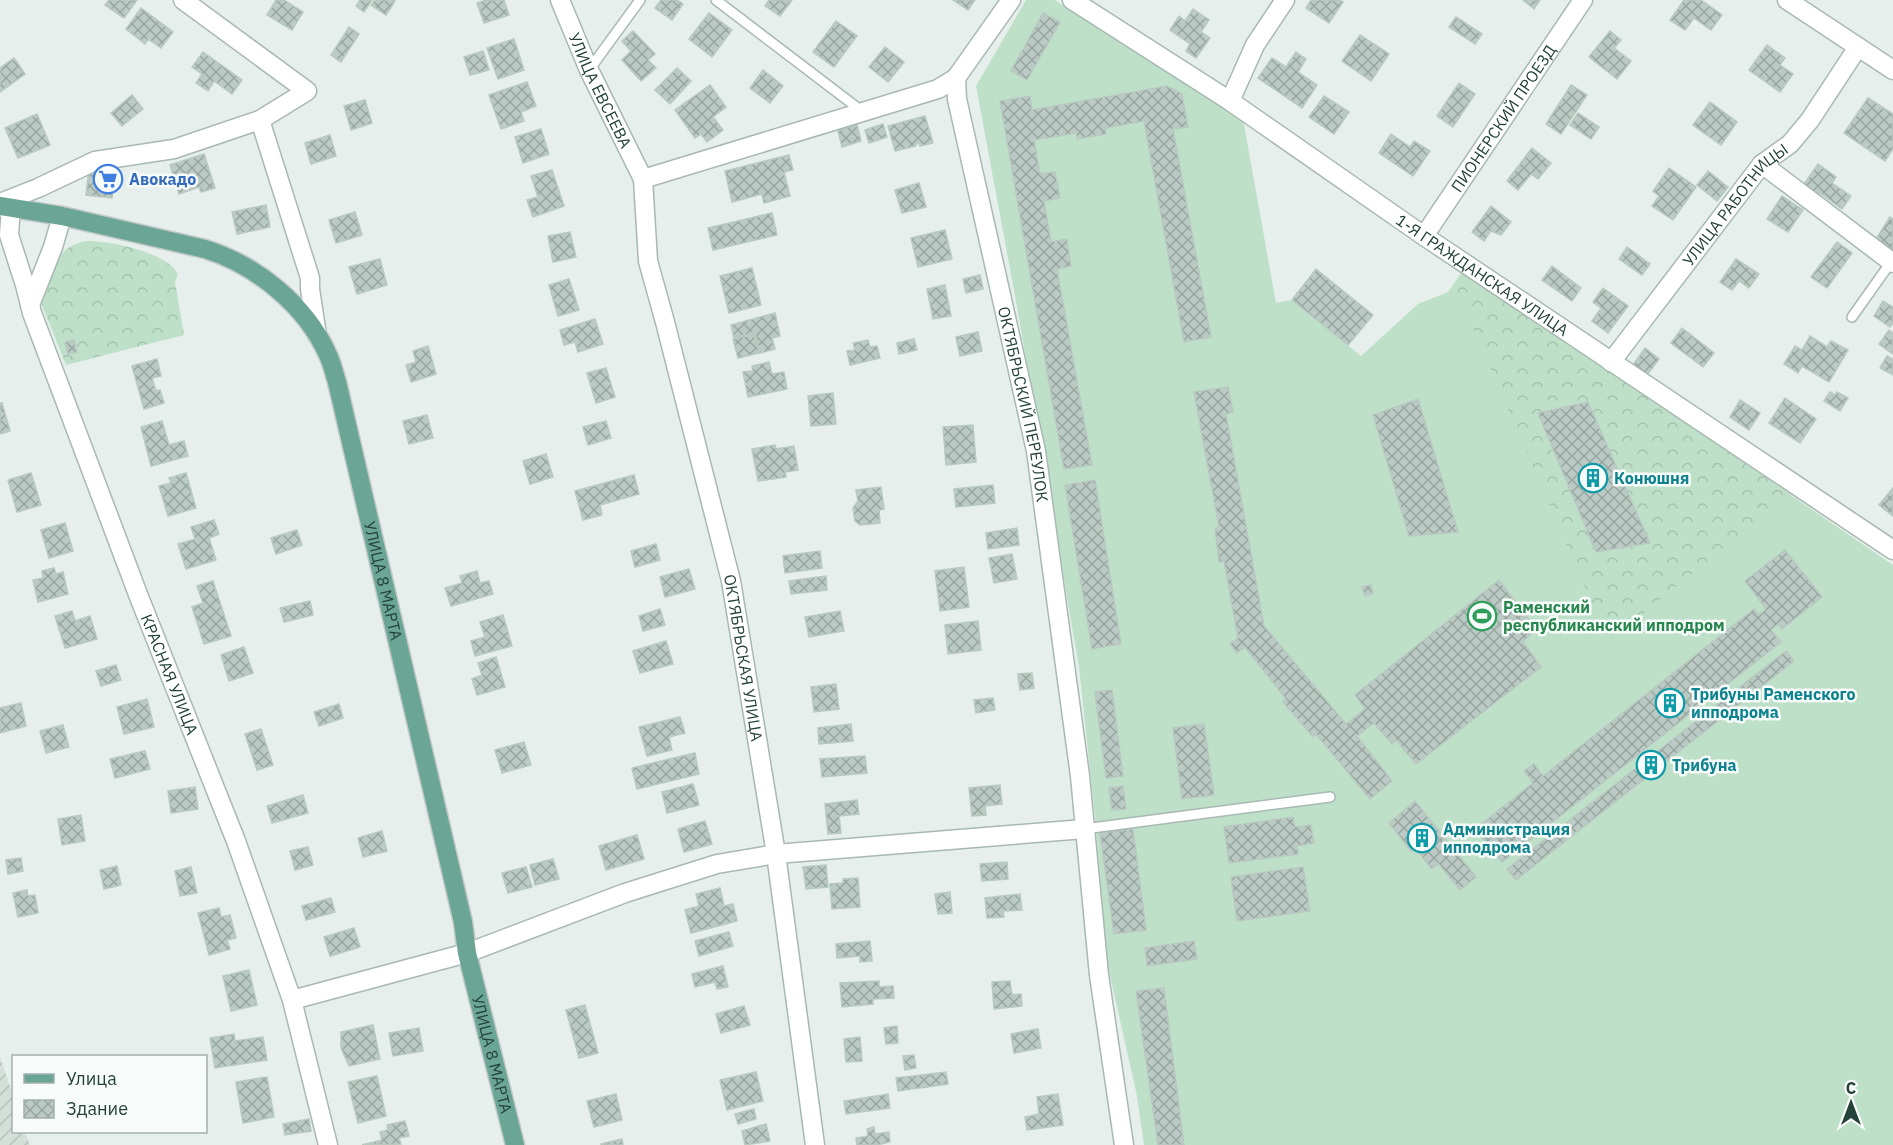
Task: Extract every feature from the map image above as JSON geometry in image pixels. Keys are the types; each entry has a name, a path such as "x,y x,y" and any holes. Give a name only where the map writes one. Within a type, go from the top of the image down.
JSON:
{"main road":[{"name":"УЛИЦА 8 МАРТА","path":"10,207 62,216 205,249 226,256 279,290 293,303 317,335 329,356 337,381 464,922 468,953 515,1145"}],"street":[{"path":"10,207 97,161 174,149 260,120 307,91 183,0"},
{"name":"УЛИЦА ЕВСЕЕВА","path":"560,0 589,70 643,180"},
{"path":"643,180 938,89 956,78 1011,0"},
{"name":"1-Я ГРАЖДАНСКАЯ УЛИЦА","path":"1072,0 1230,101 1424,236 1893,551"},
{"path":"1230,101 1255,45 1285,0"},
{"name":"ПИОНЕРСКИЙ ПРОЕЗД","path":"1424,236 1583,0"},
{"path":"1787,0 1893,70"},
{"name":"УЛИЦА РАБОТНИЦЫ","path":"1611,362 1762,164 1790,144 1810,120 1858,47"},
{"name":"ОКТЯБРЬСКИЙ ПЕРЕУЛОК","path":"956,78 957,99 1036,451 1080,776 1099,975 1124,1145"},
{"path":"260,120 310,278 317,335"},
{"path":"1762,164 1892,262"},
{"name":"ОКТЯБРЬСКАЯ УЛИЦА","path":"643,180 648,261 731,581 776,854 814,1145"},
{"name":"КРАСНАЯ УЛИЦА","path":"10,207 9,235 30,305 139,597 236,841 292,1000 328,1145"},
{"path":"30,305 53,247 62,216"},
{"path":"292,1000 468,953 625,893 717,864 776,854 1084,829"}],"lane":[{"path":"589,70 640,0"},
{"path":"716,0 864,113"},
{"path":"1852,317 1892,262"},
{"path":"1084,829 1330,797"}],"shaded area":[{"path":"0,1057 12,1092 12,1133 25,1133 30,1145 0,1145"}],"green space":[{"name":"Раменский республиканский ипподром","path":"1026,0 1055,0 1243,119 1276,303 1292,300 1361,356 1418,304 1448,292 1463,271 1893,565 1893,1145 1144,1145 1137,1096 1106,958 1095,816 1079,667 1016,301 976,86"},
{"path":"87,241 137,249 172,266 178,274 175,282 184,335 66,365 40,300 55,262 68,248"},
{"path":"1463,271 1790,494 1638,618 1617,625 1602,622 1598,618 1454,284"}],"building":[{"path":"109,0 137,0 124,18 105,5"},
{"path":"276,0 284,0 303,12 292,30 267,15"},
{"path":"360,0 372,0 364,12 356,6"},
{"path":"375,0 395,1 386,15 371,5"},
{"path":"486,0 504,0 509,15 484,23 477,3"},
{"path":"661,0 677,0 683,4 672,20 655,8"},
{"path":"769,0 792,0 780,16 765,6"},
{"path":"953,0 975,0 968,10"},
{"path":"1311,0 1340,0 1343,2 1329,23 1306,8"},
{"path":"1523,0 1540,0 1534,9"},
{"path":"1684,0 1701,0 1722,15 1711,30 1694,18 1685,30 1670,20"},
{"path":"141,8 173,32 161,48 148,39 145,44 126,29"},
{"path":"1193,9 1209,20 1201,32 1210,38 1196,58 1186,51 1190,44 1170,30 1179,16 1185,21"},
{"path":"709,13 732,30 712,57 689,39"},
{"path":"1043,13 1060,22 1027,80 1011,71"},
{"path":"1456,17 1482,34 1475,44 1449,27"},
{"path":"836,21 857,36 834,67 813,52"},
{"path":"349,27 359,34 341,62 331,55"},
{"path":"633,31 655,54 648,60 656,68 641,81 622,60 631,51 622,41"},
{"path":"1610,31 1621,40 1614,48 1631,61 1617,79 1589,57"},
{"path":"1360,35 1389,54 1371,81 1342,61"},
{"path":"514,39 524,70 498,79 487,48"},
{"path":"1767,45 1785,58 1780,65 1793,74 1780,92 1749,70"},
{"path":"885,47 904,62 888,82 869,67"},
{"path":"483,51 489,70 470,75 464,57"},
{"path":"203,52 242,80 232,94 214,81 208,91 196,83 202,74 192,67"},
{"path":"1296,52 1306,59 1298,72 1317,85 1302,108 1258,78 1272,58 1286,67"},
{"path":"14,58 25,74 0,92 0,68"},
{"path":"677,68 691,81 670,104 655,90"},
{"path":"763,70 783,86 770,103 750,88"},
{"path":"527,82 536,106 521,112 524,121 501,129 489,95"},
{"path":"1459,83 1475,94 1453,127 1437,116"},
{"path":"710,85 726,107 713,117 723,130 707,142 701,134 695,138 675,110"},
{"path":"1571,85 1587,95 1561,134 1546,124"},
{"path":"1167,86 1182,94 1188,127 1173,129 1211,337 1184,342 1144,121 1105,128 1106,134 1077,139 1076,133 1034,140 1040,174 1055,172 1060,198 1044,201 1051,242 1067,239 1071,266 1057,269 1092,465 1064,469 1000,101 1030,96 1032,110"},
{"path":"132,95 143,109 122,126 111,113"},
{"path":"1324,96 1349,112 1334,134 1309,117"},
{"path":"1868,98 1893,114 1893,149 1885,161 1844,133"},
{"path":"365,100 372,123 351,130 344,106"},
{"path":"1710,102 1737,122 1721,145 1693,125"},
{"path":"1578,113 1599,127 1591,139 1570,125"},
{"path":"37,114 50,145 18,158 5,128"},
{"path":"925,116 933,143 920,146 919,142 915,146 895,151 888,126"},
{"path":"883,124 887,137 869,143 865,130"},
{"path":"857,125 861,141 842,147 838,131"},
{"path":"541,129 549,154 523,163 515,137"},
{"path":"1391,134 1410,147 1414,141 1430,151 1413,176 1379,153"},
{"path":"330,135 336,156 311,164 305,143"},
{"path":"1532,148 1551,163 1538,179 1531,174 1518,190 1507,181"},
{"path":"204,154 215,188 201,192 199,187 179,194 170,165"},
{"path":"789,155 793,170 784,172 790,196 764,203 762,194 732,202 725,171"},
{"path":"1818,164 1836,177 1832,183 1851,196 1842,209 1804,184"},
{"path":"1669,168 1696,187 1673,220 1652,206 1659,196 1653,191"},
{"path":"89,169 120,172 118,188 113,187 112,198 86,195"},
{"path":"552,170 564,206 533,217 527,200 538,197 531,176"},
{"path":"1708,171 1728,187 1717,201 1697,185"},
{"path":"919,183 926,207 902,213 895,190"},
{"path":"1782,196 1803,210 1788,232 1767,219"},
{"path":"266,205 270,227 237,234 232,212"},
{"path":"1491,206 1511,222 1501,235 1491,231 1484,241 1472,232"},
{"path":"355,212 362,235 336,243 329,220"},
{"path":"772,213 777,235 713,250 708,228"},
{"path":"1890,217 1893,219 1893,250 1876,239"},
{"path":"945,230 952,259 918,267 911,238"},
{"path":"570,232 576,257 553,262 548,236"},
{"path":"1837,242 1852,253 1827,288 1811,277"},
{"path":"1627,247 1650,264 1642,275 1619,259"},
{"path":"380,259 387,285 357,294 349,267"},
{"path":"1736,259 1759,274 1749,288 1739,281 1732,290 1720,282"},
{"path":"1552,266 1581,288 1572,301 1542,280"},
{"path":"752,268 761,305 729,313 720,276"},
{"path":"1316,269 1373,315 1348,345 1292,300"},
{"path":"980,275 983,289 966,293 963,279"},
{"path":"569,279 579,310 558,316 549,285"},
{"path":"945,285 951,316 933,319 927,289"},
{"path":"1603,288 1628,306 1608,333 1592,321 1601,308 1593,302"},
{"path":"1883,301 1893,307 1893,323 1890,327 1874,316"},
{"path":"775,313 780,336 772,338 775,349 760,353 755,332 734,338 731,325"},
{"path":"595,319 603,344 578,352 575,342 564,345 560,330"},
{"path":"1682,328 1714,353 1703,367 1671,343"},
{"path":"1889,330 1893,333 1893,354 1879,344"},
{"path":"978,332 982,351 960,356 956,337"},
{"path":"754,334 759,353 738,358 733,339"},
{"path":"1810,336 1827,347 1831,341 1848,350 1829,382 1802,366 1798,373 1784,364 1795,346 1802,350"},
{"path":"914,339 917,350 899,354 897,343"},
{"path":"74,340 77,352 68,354 65,342"},
{"path":"868,340 870,347 877,346 880,358 850,365 847,351 855,350 853,343"},
{"path":"428,346 436,374 411,382 406,365 416,362 413,351"},
{"path":"1645,348 1659,359 1647,375 1633,365"},
{"path":"1887,356 1893,359 1893,375 1880,368"},
{"path":"157,359 161,376 152,378 156,391 160,390 164,403 144,409 132,366"},
{"path":"769,362 772,374 784,372 787,389 748,397 743,372 753,371 752,366"},
{"path":"606,368 615,397 596,403 587,373"},
{"path":"1228,387 1233,412 1226,414 1264,626 1346,724 1365,709 1355,695 1499,580 1536,629 1523,642 1541,667 1416,764 1396,740 1392,744 1374,723 1357,736 1392,781 1370,799 1316,734 1313,737 1283,702 1286,699 1245,647 1237,653 1230,644 1238,638 1224,561 1219,562 1215,528 1219,527 1194,392"},
{"path":"1830,392 1835,395 1837,392 1848,398 1840,411 1824,401"},
{"path":"833,393 836,424 811,426 808,396"},
{"path":"1785,398 1816,419 1800,443 1769,423"},
{"path":"1418,399 1458,532 1409,536 1373,415"},
{"path":"1740,400 1760,413 1749,430 1730,417"},
{"name":"Конюшня","path":"1588,402 1650,543 1596,552 1538,413"},
{"path":"0,403 2,403 10,431 0,434"},
{"path":"427,415 433,438 409,444 403,421"},
{"path":"162,421 169,445 184,441 188,456 151,466 141,427"},
{"path":"606,421 611,438 588,445 583,427"},
{"path":"973,425 976,462 946,465 943,427"},
{"path":"775,445 776,449 794,446 798,470 785,472 786,477 758,481 752,449"},
{"path":"546,454 553,477 530,484 523,461"},
{"path":"31,473 41,505 17,512 8,480"},
{"path":"186,473 196,508 168,516 159,486 171,483 169,478"},
{"path":"634,475 639,494 600,505 602,515 583,520 575,491"},
{"path":"1095,480 1121,644 1092,649 1065,485"},
{"path":"993,485 995,503 956,507 954,489"},
{"path":"881,487 884,509 879,510 880,523 860,525 855,521 853,508 858,501 856,490"},
{"path":"1893,488 1893,516 1879,505"},
{"path":"214,520 219,534 209,538 216,560 186,569 178,544 195,539 191,527"},
{"path":"65,523 73,551 49,558 41,530"},
{"path":"1017,528 1019,545 988,549 986,533"},
{"path":"297,530 302,545 276,554 271,538"},
{"path":"656,544 660,560 635,567 631,551"},
{"name":"Трибуны Раменского ипподрома","path":"1785,550 1822,597 1782,629 1778,624 1771,630 1781,642 1502,862 1475,829 1533,783 1524,771 1534,764 1543,776 1754,609 1759,615 1766,609 1745,581"},
{"path":"820,551 822,568 785,573 783,556"},
{"path":"1012,554 1017,579 994,583 989,558"},
{"path":"964,567 969,607 940,611 935,571"},
{"path":"54,568 56,574 63,572 68,594 38,602 33,580 43,578 42,571"},
{"path":"689,569 695,589 665,597 660,577"},
{"path":"477,571 480,583 489,581 493,594 451,606 445,588 462,583 460,576"},
{"path":"826,576 827,590 791,594 789,581"},
{"path":"213,581 231,636 204,644 192,607 203,603 197,586"},
{"path":"1371,585 1373,594 1365,596 1362,587"},
{"path":"310,601 313,615 284,622 280,608"},
{"path":"660,609 665,625 643,631 639,616"},
{"path":"72,611 75,621 90,616 97,639 65,648 55,616"},
{"path":"840,611 844,631 809,637 805,617"},
{"path":"503,615 512,646 475,656 471,641 485,637 480,622"},
{"path":"978,621 981,650 948,654 945,625"},
{"path":"666,641 673,664 640,673 633,651"},
{"path":"244,647 253,673 229,681 221,655"},
{"name":"Трибуна","path":"1786,651 1794,661 1516,880 1507,869"},
{"path":"496,657 505,687 477,695 472,679 482,675 478,663"},
{"path":"116,665 121,680 101,686 96,671"},
{"path":"1032,673 1034,688 1020,690 1018,674"},
{"path":"836,684 839,709 814,712 811,687"},
{"path":"1112,690 1123,776 1106,778 1095,692"},
{"path":"993,698 995,710 976,713 974,700"},
{"path":"147,699 154,727 124,734 117,707"},
{"path":"21,703 26,726 0,733 0,708"},
{"path":"339,704 343,718 319,726 314,712"},
{"path":"680,717 685,733 669,737 672,750 647,756 639,727"},
{"path":"851,724 853,741 819,744 818,728"},
{"path":"1204,724 1214,795 1182,799 1173,728"},
{"path":"63,725 69,747 46,753 40,731"},
{"path":"261,729 273,765 257,770 245,734"},
{"path":"524,742 531,765 502,773 495,750"},
{"path":"145,751 150,769 115,778 110,759"},
{"path":"695,753 699,774 637,789 632,768"},
{"path":"865,756 867,773 822,777 820,759"},
{"path":"693,784 699,805 667,813 662,792"},
{"path":"1000,785 1002,804 985,806 986,815 972,816 969,788"},
{"path":"1123,786 1126,809 1112,810 1109,788"},
{"path":"195,787 198,809 171,813 168,791"},
{"path":"303,795 308,813 272,823 267,806"},
{"path":"857,800 859,814 839,816 841,833 828,834 825,804"},
{"name":"Администрация ипподрома","path":"1415,801 1476,877 1460,890 1438,863 1432,869 1415,848 1411,851 1389,823"},
{"path":"81,815 85,841 62,845 58,819"},
{"path":"1293,817 1295,827 1311,825 1314,843 1297,846 1298,854 1229,863 1224,827"},
{"path":"705,821 712,844 684,852 678,829"},
{"path":"1133,829 1146,930 1114,934 1100,833"},
{"path":"382,831 387,851 363,857 358,838"},
{"path":"637,835 644,859 606,870 599,846"},
{"path":"308,847 313,865 295,870 290,851"},
{"path":"21,858 23,871 8,874 6,860"},
{"path":"553,859 559,879 535,885 530,865"},
{"path":"1007,862 1008,879 982,881 980,864"},
{"path":"826,865 828,887 806,889 803,867"},
{"path":"117,866 121,885 104,889 100,870"},
{"path":"191,867 197,893 180,896 175,871"},
{"path":"526,867 532,887 508,893 502,873"},
{"path":"1303,867 1310,911 1237,921 1231,877"},
{"path":"858,878 860,907 832,909 830,884 843,883 843,879"},
{"path":"720,888 724,906 733,904 737,921 691,933 685,910 699,906 696,894"},
{"path":"27,890 28,896 35,895 38,913 18,917 13,893"},
{"path":"950,892 952,913 938,914 935,894"},
{"path":"1020,894 1022,910 1003,911 1004,917 987,918 985,898"},
{"path":"331,898 335,912 306,920 302,906"},
{"path":"219,908 221,917 230,915 236,938 227,940 230,949 209,955 198,913"},
{"path":"354,928 360,947 330,956 324,937"},
{"path":"729,932 733,946 699,956 695,941"},
{"path":"870,941 872,961 860,962 860,956 837,958 836,944"},
{"path":"1194,941 1197,959 1147,966 1145,948"},
{"path":"723,966 728,987 717,989 715,982 695,987 692,974"},
{"path":"249,970 257,1005 231,1011 223,976"},
{"path":"879,981 879,987 893,986 894,998 873,999 873,1004 842,1007 840,983"},
{"path":"1010,981 1012,995 1021,994 1022,1006 994,1009 992,982"},
{"path":"1164,988 1184,1145 1158,1145 1136,991"},
{"path":"585,1005 598,1053 579,1058 566,1010"},
{"path":"744,1006 750,1025 721,1033 716,1014"},
{"path":"373,1025 380,1059 349,1066 341,1048 341,1032"},
{"path":"897,1026 898,1043 886,1044 884,1028"},
{"path":"419,1028 423,1051 393,1056 389,1033"},
{"path":"1038,1029 1041,1048 1014,1053 1011,1034"},
{"path":"234,1034 235,1041 263,1037 267,1060 215,1068 210,1038"},
{"path":"860,1037 862,1061 846,1062 844,1039"},
{"path":"914,1055 916,1068 905,1070 903,1056"},
{"path":"756,1072 763,1101 727,1110 720,1080"},
{"path":"946,1072 948,1084 898,1091 896,1078"},
{"path":"377,1076 386,1116 358,1123 348,1082"},
{"path":"267,1077 274,1117 243,1123 236,1082"},
{"path":"616,1094 622,1120 594,1127 587,1101"},
{"path":"888,1094 890,1108 846,1114 844,1101"},
{"path":"1058,1094 1063,1125 1027,1130 1025,1117 1039,1114 1037,1097"},
{"path":"754,1109 756,1119 738,1124 735,1114"},
{"path":"309,1119 311,1131 285,1135 283,1124"},
{"path":"405,1121 409,1136 399,1138 401,1144 362,1145 382,1140 380,1132 388,1130 387,1125"},
{"path":"766,1124 770,1141 745,1145 742,1131"},
{"path":"874,1127 875,1134 889,1132 890,1142 877,1145 857,1145 856,1138 868,1136 867,1129"},
{"path":"622,1139 623,1145 601,1145 601,1144"}],"place":[{"name":"Авокадо","path":"108,179"},
{"name":"Конюшня","path":"1593,478"},
{"name":"Раменский республиканский ипподром","path":"1482,616"},
{"name":"Трибуны Раменского ипподрома","path":"1670,703"},
{"name":"Трибуна","path":"1651,765"},
{"name":"Администрация ипподрома","path":"1422,838"}]}
